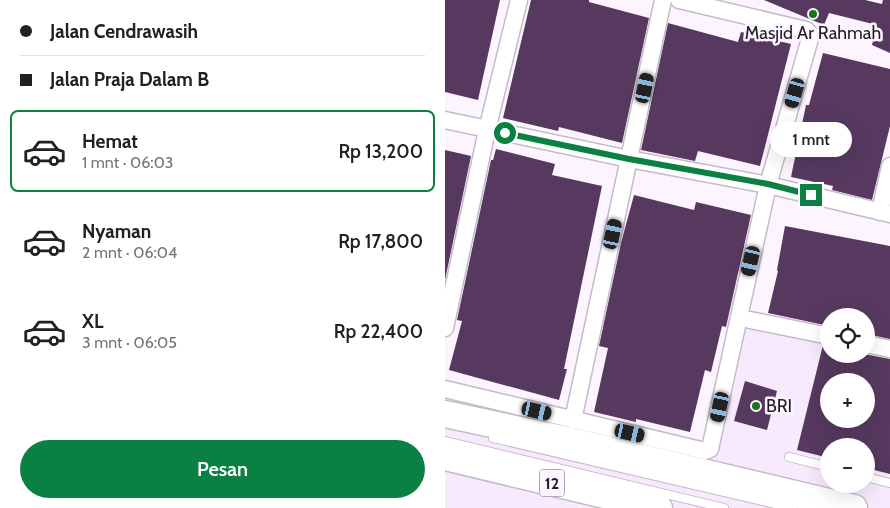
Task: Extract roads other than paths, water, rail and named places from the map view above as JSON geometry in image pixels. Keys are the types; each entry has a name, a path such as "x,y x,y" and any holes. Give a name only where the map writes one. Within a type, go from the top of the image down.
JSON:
{"highway":[{"path":"445,414 567,440 854,508"},
{"name":"12","path":"445,457 659,508"}],"street":[{"path":"445,328 487,130 519,0"},
{"path":"573,420 663,0"},
{"path":"445,389 705,451 710,449 768,184 811,38 810,33 806,30 679,0"},
{"path":"445,120 629,159 768,184 885,213 890,166"},
{"path":"750,320 820,334"},
{"path":"875,346 890,349"}],"lane":[{"path":"483,435 792,508"},
{"path":"445,441 724,508"},
{"path":"789,457 820,466"},
{"path":"875,479 890,483"}],"place":[{"name":"Masjid Ar Rahmah","path":"813,14"},
{"name":"BRI","path":"756,406"}]}
